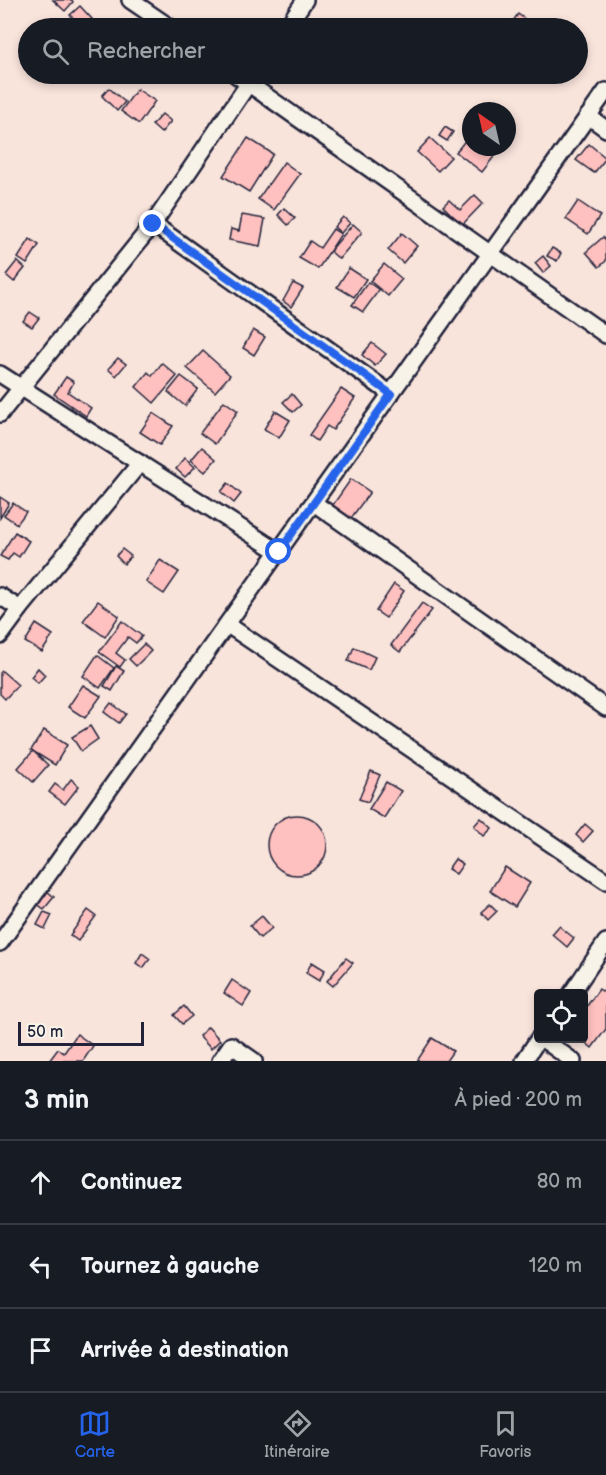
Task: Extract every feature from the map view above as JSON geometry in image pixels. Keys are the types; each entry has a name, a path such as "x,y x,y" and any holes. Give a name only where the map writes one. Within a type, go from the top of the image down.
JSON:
{"street":[{"path":"131,0 157,18"},
{"path":"293,18 305,0"},
{"path":"0,414 153,224 248,84"},
{"path":"260,84 491,254 606,334"},
{"path":"0,944 606,91"},
{"path":"588,116 606,129"},
{"path":"153,224 391,394"},
{"path":"0,374 279,552"},
{"path":"0,636 140,463"},
{"path":"314,503 606,706"},
{"path":"0,596 20,609"},
{"path":"228,625 606,881"},
{"path":"574,989 606,942"},
{"path":"524,1061 537,1043"},
{"path":"547,1043 573,1061"},
{"path":"220,1061 231,1045 254,1061"}],"building":[{"path":"53,0 72,0 73,2 65,11"},
{"path":"80,6 91,18 73,18 70,15"},
{"path":"109,88 125,102 117,111 102,96"},
{"path":"137,89 155,101 139,124 121,111"},
{"path":"162,114 171,121 161,133 152,125"},
{"path":"445,127 453,132 447,141 439,136"},
{"path":"248,138 273,154 249,192 223,176"},
{"path":"430,138 451,157 438,171 417,152"},
{"path":"462,144 462,156 495,156 482,172 456,152"},
{"path":"589,144 606,158 594,173 576,160"},
{"path":"284,162 300,174 274,210 258,199"},
{"path":"475,195 483,203 462,225 443,206 449,200 460,210"},
{"path":"578,201 600,216 588,234 566,219"},
{"path":"284,208 295,218 288,225 278,215"},
{"path":"242,215 265,219 260,246 229,240 231,229 239,231"},
{"path":"343,217 350,223 341,233 334,227"},
{"path":"353,224 362,232 339,259 330,251"},
{"path":"333,229 341,234 318,269 299,258 310,241 320,248"},
{"path":"402,233 417,246 403,263 388,250"},
{"path":"603,237 606,240 606,261 599,267 586,252"},
{"path":"30,239 39,245 27,264 18,258"},
{"path":"552,248 561,253 557,261 547,256"},
{"path":"543,256 551,266 543,273 535,263"},
{"path":"17,261 25,268 14,282 6,275"},
{"path":"384,264 402,279 388,296 370,281"},
{"path":"349,268 366,279 354,297 337,287"},
{"path":"368,282 379,290 363,312 352,305"},
{"path":"293,283 303,288 291,307 283,301"},
{"path":"30,312 39,318 32,327 23,321"},
{"path":"253,330 265,337 254,355 243,348"},
{"path":"372,343 386,354 375,366 362,355"},
{"path":"203,351 230,375 215,392 187,368"},
{"path":"118,358 126,364 116,376 108,369"},
{"path":"162,363 177,376 154,403 136,387 148,372 152,376"},
{"path":"181,376 198,389 185,406 168,392"},
{"path":"66,377 74,382 68,392 91,408 86,416 54,394"},
{"path":"341,389 355,398 333,430 327,426 317,441 309,435"},
{"path":"292,394 301,405 293,412 283,402"},
{"path":"224,401 238,411 215,444 200,433"},
{"path":"275,411 290,420 279,438 264,429"},
{"path":"153,413 173,426 160,445 140,432"},
{"path":"202,447 216,459 205,472 191,460"},
{"path":"185,458 195,467 185,477 176,469"},
{"path":"351,479 370,492 341,532 323,519"},
{"path":"228,483 241,494 234,503 221,492"},
{"path":"0,497 9,503 0,518"},
{"path":"13,503 26,512 17,524 4,515"},
{"path":"15,532 29,541 19,557 13,553 8,560 0,556"},
{"path":"122,549 131,556 124,564 116,556"},
{"path":"160,560 179,572 164,594 146,582"},
{"path":"394,584 404,591 386,618 376,611"},
{"path":"98,601 119,616 105,637 83,621"},
{"path":"422,603 432,610 400,652 391,645"},
{"path":"122,621 142,636 136,643 128,637 116,653 125,660 120,667 99,652"},
{"path":"36,624 53,635 42,652 25,642"},
{"path":"144,644 151,651 136,666 129,659"},
{"path":"354,647 375,657 369,670 348,661"},
{"path":"97,655 114,668 100,688 83,676"},
{"path":"116,666 124,671 112,691 104,686"},
{"path":"38,668 45,675 38,683 31,677"},
{"path":"2,671 18,685 5,699 0,694 0,673"},
{"path":"83,685 101,696 85,718 68,707"},
{"path":"111,703 126,714 119,723 104,712"},
{"path":"90,726 98,739 81,751 72,737"},
{"path":"44,730 67,745 55,765 31,750"},
{"path":"33,751 48,765 33,782 18,768"},
{"path":"371,771 380,775 368,802 359,799"},
{"path":"71,779 79,786 65,804 49,792 55,784 63,790"},
{"path":"386,782 401,791 384,818 369,809"},
{"path":"297,815 314,820 322,828 327,845 322,862 314,870 297,875 280,870 272,862 267,845 272,828 280,820"},
{"path":"481,818 492,828 484,836 474,826"},
{"path":"585,824 593,831 583,842 576,835"},
{"path":"455,859 463,864 456,874 448,869"},
{"path":"505,867 530,883 515,907 490,891"},
{"path":"46,890 54,897 44,909 36,903"},
{"path":"490,904 497,911 488,920 481,912"},
{"path":"88,910 96,916 78,941 70,935"},
{"path":"44,912 52,915 45,929 37,925"},
{"path":"262,916 272,928 260,938 250,926"},
{"path":"559,926 574,938 567,947 552,934"},
{"path":"142,953 150,959 143,968 136,963"},
{"path":"346,958 353,963 333,986 327,981"},
{"path":"312,962 325,970 319,981 306,973"},
{"path":"232,980 251,993 243,1006 224,993"},
{"path":"599,989 606,994 606,1029 592,1048 586,1043 588,1043 588,1004"},
{"path":"184,1006 192,1016 182,1024 174,1015"},
{"path":"208,1027 220,1040 211,1049 199,1036"},
{"path":"77,1034 93,1046 83,1061 49,1061 58,1049 64,1053"},
{"path":"432,1038 453,1051 446,1061 417,1061"}],"route":[{"path":"153,224 391,394 279,552"}]}
